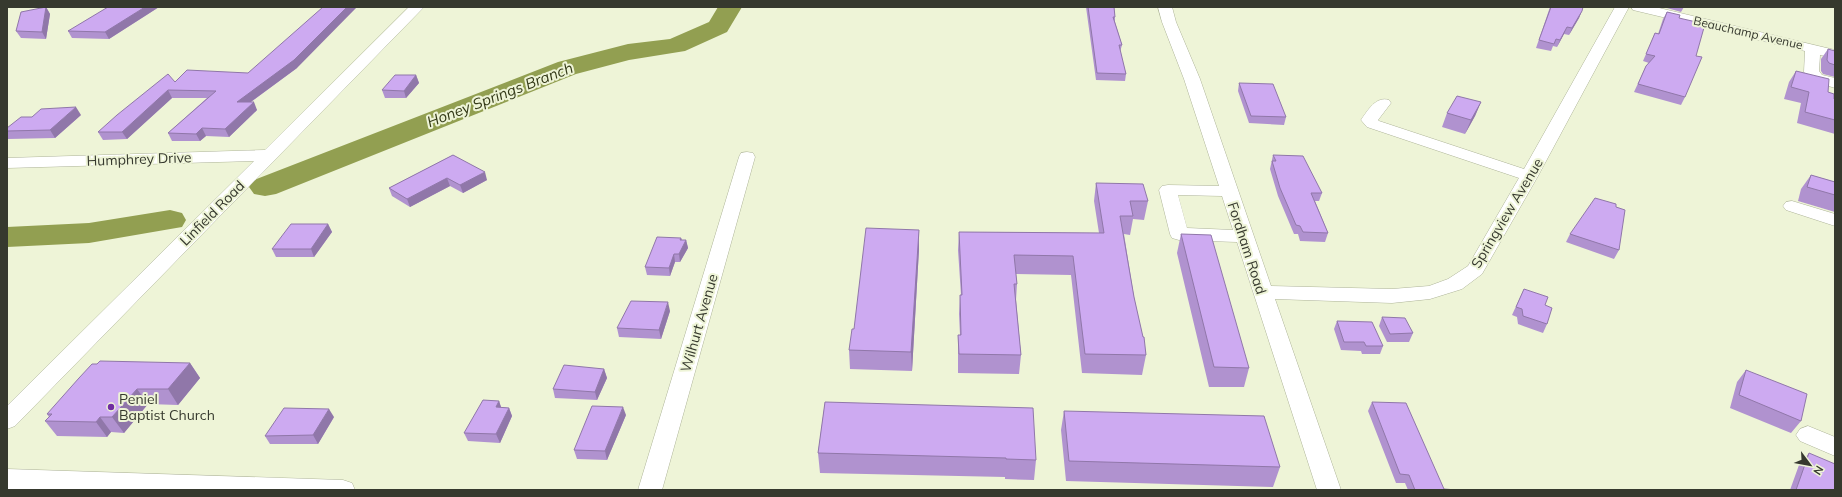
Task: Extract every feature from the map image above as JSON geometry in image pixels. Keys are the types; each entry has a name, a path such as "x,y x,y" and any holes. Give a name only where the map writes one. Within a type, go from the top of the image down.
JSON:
{"street":[{"name":"Linfield Road","path":"7,420 418,7"},
{"name":"Fordham Road","path":"1165,7 1169,22 1192,79 1243,236 1329,490"},
{"name":"Springview Avenue","path":"1262,292 1392,296 1430,292 1455,284 1475,270 1529,176 1622,7"},
{"name":"Beauchamp Avenue","path":"1638,7 1835,54"},
{"path":"1813,48 1811,72 1817,78 1835,83"},
{"path":"1383,103 1369,120 1373,124 1529,176"},
{"name":"Humphrey Drive","path":"7,163 270,155"},
{"name":"Wilhurt Avenue","path":"650,490 747,157"},
{"path":"1228,190 1168,190 1179,234 1243,236"},
{"path":"1792,206 1835,220"},
{"path":"1808,435 1835,447"},
{"path":"7,479 344,490"}],"building":[{"path":"46,7 42,32 16,31 21,12"},
{"path":"108,7 145,7 105,32 68,31"},
{"path":"323,7 347,7 294,60 237,102 254,102 225,129 202,128 196,134 168,133 216,91 168,90 122,132 98,132 168,74 175,82 187,70 248,73"},
{"path":"1088,7 1114,7 1115,17 1113,17 1122,45 1119,45 1126,74 1097,73"},
{"path":"1551,7 1583,7 1572,28 1567,27 1560,40 1556,39 1554,44 1539,40"},
{"path":"1667,12 1680,15 1679,18 1705,24 1696,56 1702,57 1685,97 1638,84 1646,66 1655,56 1646,54 1655,33 1659,34"},
{"path":"1828,49 1835,51 1835,65 1829,63 1827,60"},
{"path":"1796,71 1829,79 1828,92 1834,94 1835,100 1835,120 1805,112 1809,92 1791,87"},
{"path":"395,75 416,75 404,91 382,90"},
{"path":"1239,83 1273,84 1286,117 1251,116"},
{"path":"1457,96 1481,102 1471,120 1447,113"},
{"path":"76,107 50,130 7,131 7,128 21,117 32,117 41,109"},
{"path":"453,155 485,172 460,185 447,178 407,199 389,188"},
{"path":"1273,155 1303,156 1322,193 1311,193 1328,233 1303,232 1300,226 1296,225 1280,188 1272,161 1276,161"},
{"path":"1811,175 1835,182 1835,195 1807,187"},
{"path":"1096,183 1143,184 1148,201 1130,201 1133,216 1120,216 1134,297 1144,337 1146,355 1085,354 1073,256 1014,255 1017,284 1014,284 1021,355 959,354 958,335 961,335 960,295 962,295 959,232 1104,233"},
{"path":"1595,198 1616,204 1616,207 1625,210 1619,250 1570,234"},
{"path":"291,224 328,224 311,249 272,249"},
{"path":"866,228 919,230 911,352 849,350 852,329 854,329"},
{"path":"1181,234 1211,235 1249,368 1214,367"},
{"path":"657,237 681,238 680,240 686,240 679,254 674,254 669,268 645,267"},
{"path":"1524,289 1548,297 1545,305 1552,308 1547,324 1523,316 1522,309 1516,307"},
{"path":"631,301 668,302 659,330 617,328"},
{"path":"1382,317 1405,318 1413,333 1390,334"},
{"path":"1337,321 1372,322 1383,346 1366,346 1364,342 1344,342"},
{"path":"100,361 190,363 168,389 137,389 112,417 100,417 96,422 45,421 52,414 47,414 79,378 92,364 97,364"},
{"path":"564,365 604,369 595,392 553,389"},
{"path":"1746,370 1807,394 1801,421 1739,395"},
{"path":"483,400 499,401 496,407 509,408 496,434 464,433"},
{"path":"825,402 1033,408 1036,460 818,453"},
{"path":"1372,402 1406,403 1444,489 1457,490 1415,490 1409,475 1400,474"},
{"path":"592,406 623,407 605,451 574,450"},
{"path":"284,408 329,409 313,435 265,436"},
{"path":"1064,411 1264,416 1280,467 1069,461"},
{"path":"1809,453 1835,464 1835,490 1796,490"}],"waterway":[{"name":"Honey Springs Branch","path":"265,187 567,68 628,52 676,46 718,27 730,7"},
{"name":"Honey Springs Branch","path":"7,237 89,233 170,220"}],"place":[{"name":"Peniel Baptist Church","path":"111,407"}]}
